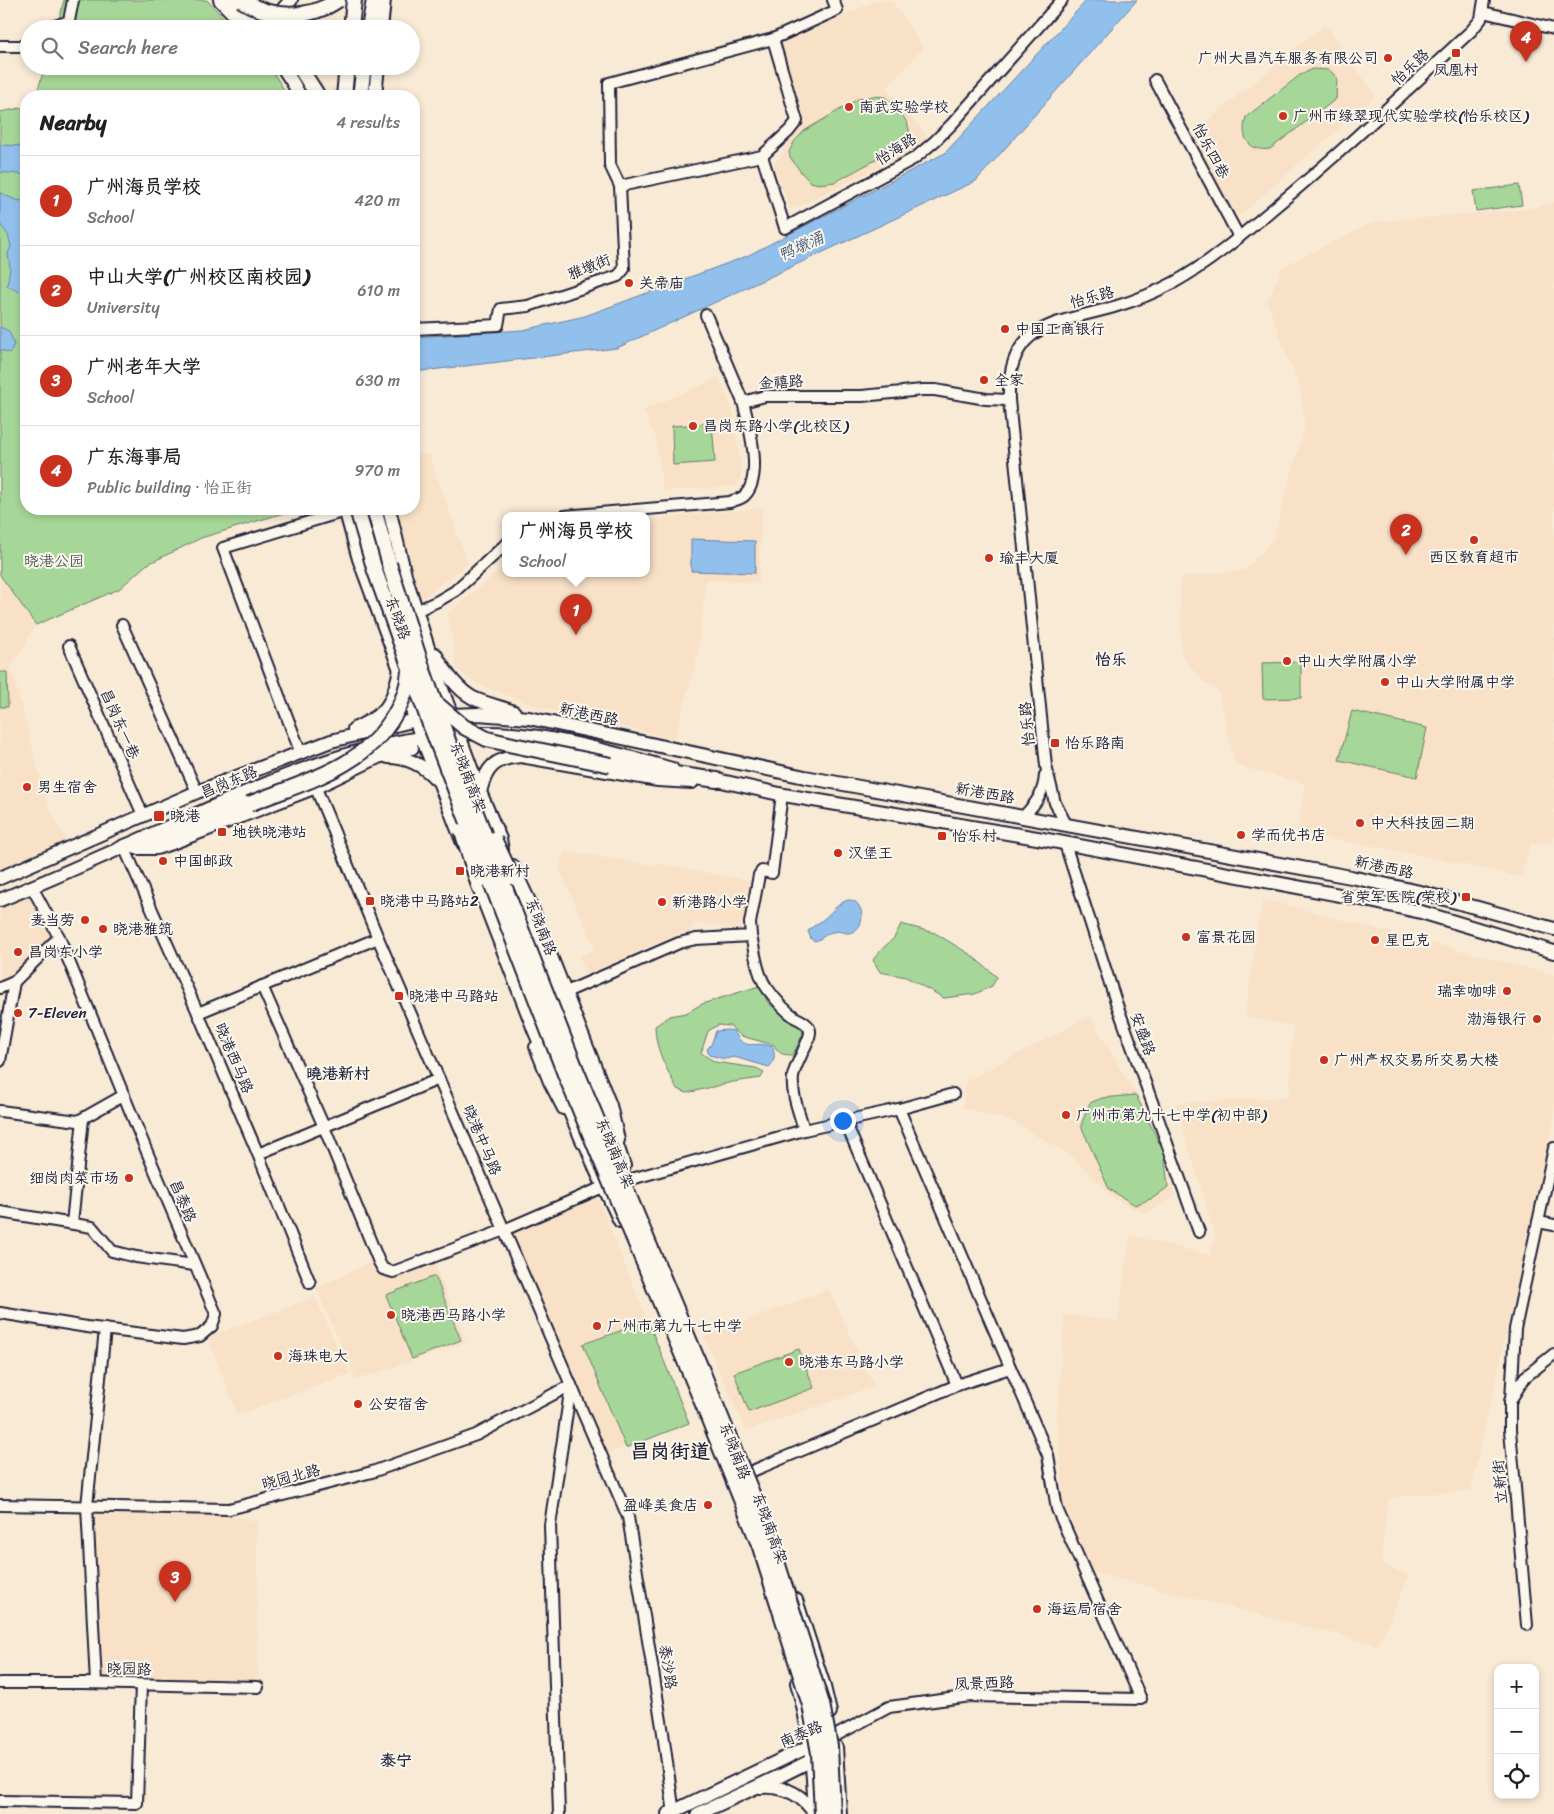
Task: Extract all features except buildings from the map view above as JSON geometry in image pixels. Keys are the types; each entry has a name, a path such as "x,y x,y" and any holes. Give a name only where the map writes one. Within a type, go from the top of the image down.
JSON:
{"highway":[{"path":"231,0 252,20"},
{"path":"241,0 260,9 288,15 308,13 338,0"},
{"path":"351,20 354,0"},
{"path":"371,20 374,0"},
{"path":"305,75 314,90"},
{"path":"345,90 346,75"},
{"path":"361,90 363,75"},
{"name":"东晓南高架","path":"352,515 375,571 404,653 446,739 577,1072 767,1530 822,1704 830,1746 833,1814"},
{"name":"东晓南高架","path":"375,515 388,564 422,670 564,1074 702,1402 760,1546 810,1705 819,1753 822,1814"},
{"path":"124,846 158,840 324,774 348,763 374,742 392,720 406,688 409,654 404,623 388,564"},
{"path":"404,653 412,670 430,698 454,720 476,734 513,745 611,764 717,780"},
{"path":"446,739 463,834 478,883 542,1046 584,1142"},
{"path":"446,739 512,877 610,1128 622,1166"}],"main road":[{"path":"220,0 239,20"},
{"path":"279,20 282,10 291,0"},
{"path":"374,0 381,20"},
{"path":"382,20 384,0"},
{"path":"288,75 297,90"},
{"path":"375,90 377,75"},
{"path":"293,83 299,90"},
{"name":"东晓路","path":"350,515 359,559 400,670 413,721 424,741"},
{"name":"东晓路","path":"389,515 416,611 452,717 446,739"},
{"path":"423,633 448,675 466,693 473,698 536,719"},
{"path":"330,741 375,719 383,711 391,701 400,670"},
{"path":"490,715 491,733"},
{"name":"新港西路","path":"413,721 490,715 536,719 797,775 1350,876 1420,892 1554,929"},
{"path":"446,739 452,717"},
{"path":"413,721 426,723 446,739"},
{"name":"昌岗东路","path":"0,878 197,792 300,751 330,741 413,721"},
{"path":"124,846 146,849 157,848 316,787 378,757 424,741 491,733 525,736 585,747 782,794 1274,882 1394,906 1554,952"},
{"name":"东晓南路","path":"446,739 480,792 500,839"},
{"name":"东晓南路","path":"446,739 478,828 507,884 596,1113 628,1180 750,1472 779,1548 828,1701 835,1736 840,1814"},
{"name":"昌岗东路","path":"0,900 202,811 308,767 343,755 424,741"},
{"name":"东晓南路","path":"424,741 457,830 481,876 501,922 563,1079 584,1142 687,1376 739,1506 794,1672 810,1745 814,1814"},
{"path":"480,792 483,778 499,760 506,757 521,756 658,780 692,782 717,780"},
{"path":"308,767 390,757 408,760 420,765 440,783"},
{"path":"500,839 507,884"},
{"name":"南泰路","path":"672,1813 810,1745 835,1736"},
{"name":"南泰路","path":"698,1814 812,1760 835,1736"},
{"path":"755,1788 771,1786 793,1793 809,1804 814,1814"}],"street":[{"path":"69,20 73,0"},
{"path":"773,39 797,121 789,131 762,156 620,186 610,165 609,83 773,39 837,10 833,0"},
{"name":"怡海路","path":"762,156 785,228 915,158 952,124 1062,0"},
{"name":"怡乐路","path":"1046,766 1009,400 1009,379 1015,355 1028,338 1048,326 1118,306 1159,290 1199,267 1239,237 1346,146 1471,31 1481,19 1484,0"},
{"path":"1483,12 1554,30"},
{"path":"0,46 20,46"},
{"name":"怡乐四巷","path":"1156,80 1239,237"},
{"name":"雅墩街","path":"420,329 498,325 501,308 528,306 618,276 624,269 620,186"},
{"path":"706,315 743,402"},
{"name":"金禧路","path":"611,512 730,502 744,496 752,483 753,469 751,438 743,402 765,396 862,396 922,390 935,390 986,399 1009,400"},
{"path":"300,751 223,548 330,515"},
{"path":"416,611 455,591 502,548"},
{"path":"122,625 197,792"},
{"path":"390,644 423,633"},
{"name":"昌岗东一巷","path":"69,646 143,815"},
{"path":"1024,816 1042,792 1046,766"},
{"path":"1046,766 1055,803 1066,824"},
{"name":"晓港中马路","path":"308,767 378,938 624,1507 630,1525"},
{"path":"782,794 772,873 762,871 759,875 750,923 755,956 766,986 776,1000 793,1016 807,1024 810,1029 810,1035 792,1077 804,1130"},
{"name":"东晓南路","path":"457,830 472,885 549,1082 584,1142"},
{"name":"东晓南路","path":"500,839 530,901 613,1110 618,1131 622,1166"},
{"name":"安盛路","path":"1065,844 1116,1002 1199,1232"},
{"name":"晓港西马路","path":"124,846 198,1013 310,1283"},
{"path":"481,876 491,869 499,868"},
{"name":"昌泰路","path":"0,1313 183,1339 200,1336 212,1326 216,1314 59,937 32,887"},
{"path":"566,992 679,943 696,939 751,936"},
{"path":"0,988 14,982 59,937"},
{"path":"198,1013 378,938"},
{"path":"0,1060 14,982"},
{"path":"262,986 324,1127 376,1256 384,1269 394,1272 504,1230 603,1187"},
{"path":"258,1154 439,1079"},
{"path":"628,1180 804,1130 898,1109 953,1094"},
{"path":"0,1111 78,1121 124,1096"},
{"path":"750,1472 957,1385 1010,1368 898,1109"},
{"path":"72,1223 83,1119"},
{"path":"845,1121 957,1385"},
{"name":"立新街","path":"1527,1625 1510,1430 1510,1401 1515,1329 1554,1148"},
{"path":"0,1212 92,1227 112,1251 136,1257 194,1265"},
{"path":"1538,1222 1554,1225"},
{"path":"96,1683 87,1506 105,1329"},
{"path":"1510,1401 1525,1377 1554,1354"},
{"name":"凤景西路","path":"835,1736 889,1707 971,1696 1141,1699 1057,1509 1048,1455 1010,1368"},
{"path":"559,1814 550,1525 571,1385"},
{"name":"晓园北路","path":"0,1505 229,1509 372,1472 476,1435 571,1385"},
{"name":"泰沙路","path":"630,1525 663,1733 672,1813"},
{"name":"晓园路","path":"0,1683 258,1687"},
{"path":"0,1801 137,1803 142,1684"}],"shaded area":[{"name":"南武实验学校","path":"878,0 892,0 923,48 887,89 928,137 915,150 790,210 774,165 800,125 779,45"},
{"name":"广州市绿翠现代实验学校(怡乐校区)","path":"1325,24 1376,96 1238,217 1190,135"},
{"path":"1554,202 1554,842 1531,844 1521,877 1415,854 1297,833 1305,784 1235,765 1218,690 1204,683 1181,655 1180,577 1245,570 1273,540 1304,427 1301,392 1267,302 1282,267 1374,222 1526,209"},
{"name":"昌岗东路小学(北校区)","path":"719,378 733,413 742,472 738,486 663,491 656,438 643,410"},
{"path":"429,454 468,564 419,601 398,535 395,515 420,515 420,455"},
{"path":"762,508 759,583 706,580 698,656 674,739 536,706 477,684 457,669 448,614 502,567 502,577 650,577 650,519"},
{"path":"0,575 36,625 11,667 47,802 66,842 0,868"},
{"name":"新港路小学","path":"565,851 656,866 656,863 753,881 746,923 736,929 694,922 690,933 677,935 586,974 579,956 595,949 559,868"},
{"name":"昌岗东小学","path":"28,893 51,935 21,969 0,982 0,904"},
{"path":"1262,899 1554,975 1554,1117 1471,1490 1388,1498 1381,1563 1409,1576 1378,1645 1092,1572 1064,1504 1057,1420 1064,1315 1118,1321 1130,1235 1210,1255 1216,1238 1175,1103 1289,1097 1293,1026 1245,1017"},
{"name":"广州市第九十七中学(初中部)","path":"1090,1016 1136,1095 1160,1145 1175,1197 1146,1214 1115,1199 1071,1156 1011,1121 963,1108 966,1081"},
{"name":"广州市第九十七中学","path":"595,1191 689,1423 601,1456 504,1230"},
{"name":"晓港西马路小学","path":"433,1260 466,1342 356,1380 316,1288 373,1261 384,1278"},
{"name":"晓港东马路小学","path":"829,1289 874,1387 746,1431 704,1337"},
{"name":"海珠电大","path":"315,1297 350,1374 237,1415 208,1337"},
{"path":"87,1506 224,1515 257,1521 258,1687 96,1683"}],"green space":[{"path":"64,0 207,0 226,20 58,20"},
{"path":"1313,69 1329,70 1337,77 1336,99 1270,149 1256,148 1251,145 1245,137 1244,124 1246,117 1300,75"},
{"path":"42,75 275,75 284,90 38,90"},
{"path":"873,96 885,97 905,119 909,134 903,145 835,182 819,184 810,182 790,157 789,152 794,142 804,131 858,99"},
{"name":"晓港公园","path":"20,108 20,515 277,515 201,538 146,565 119,589 36,625 0,575 0,112"},
{"path":"1519,185 1522,205 1476,211 1473,191"},
{"path":"712,423 715,462 673,465 672,426"},
{"path":"1301,662 1301,698 1263,699 1262,663"},
{"path":"0,672 7,672 8,707 0,707"},
{"path":"1352,711 1427,728 1417,777 1339,760"},
{"path":"901,924 935,933 971,955 997,977 992,986 975,994 944,998 906,977 880,972 873,960 894,938"},
{"path":"759,986 769,1004 800,1027 803,1033 793,1055 781,1053 774,1045 741,1036 730,1026 718,1025 708,1031 701,1053 715,1062 756,1068 764,1072 761,1078 733,1082 687,1093 677,1089 659,1051 655,1026 670,1016 686,1013 702,1004"},
{"path":"1136,1095 1164,1153 1168,1187 1153,1198 1135,1205 1109,1189 1082,1128 1082,1122 1090,1103 1102,1098"},
{"path":"435,1276 461,1340 412,1359 386,1295"},
{"path":"648,1321 689,1423 626,1448 583,1344"},
{"path":"799,1349 814,1388 749,1412 734,1373"}],"water":[{"name":"鸭墩涌","path":"1087,0 1137,0 976,181 617,348 420,371 420,337 523,330 585,316 747,256 945,153"},
{"path":"0,145 20,146 20,174 0,172"},
{"path":"0,193 20,200 20,292 7,286 10,268 8,254 11,246 8,235 0,224"},
{"path":"0,327 9,331 14,344 10,353 0,350"},
{"path":"691,539 755,541 755,573 691,571"},
{"path":"848,900 856,902 860,908 862,920 856,930 848,933 835,931 815,941 811,939 808,931 838,905"},
{"path":"716,1031 734,1031 738,1038 746,1044 773,1047 774,1058 771,1065 769,1067 734,1057 725,1059 709,1055 707,1049 711,1045"}],"place":[{"name":"凤凰村","path":"1456,53"},
{"name":"广州大昌汽车服务有限公司","path":"1388,58"},
{"name":"广东海事局","path":"1526,62"},
{"name":"南武实验学校","path":"849,107"},
{"name":"广州市绿翠现代实验学校(怡乐校区)","path":"1283,116"},
{"name":"关帝庙","path":"629,283"},
{"name":"中国工商银行","path":"1005,329"},
{"name":"全家","path":"984,380"},
{"name":"昌岗东路小学(北校区)","path":"693,426"},
{"name":"西区教育超市","path":"1474,540"},
{"name":"中山大学(广州校区南校园)","path":"1406,555"},
{"name":"瑜丰大厦","path":"989,558"},
{"name":"广州海员学校","path":"576,635"},
{"name":"中山大学附属小学","path":"1287,661"},
{"name":"中山大学附属中学","path":"1385,682"},
{"name":"怡乐路南","path":"1055,743"},
{"name":"男生宿舍","path":"27,787"},
{"name":"晓港","path":"159,816"},
{"name":"中大科技园二期","path":"1360,823"},
{"name":"地铁晓港站","path":"222,832"},
{"name":"学而优书店","path":"1241,835"},
{"name":"怡乐村","path":"942,836"},
{"name":"汉堡王","path":"838,853"},
{"name":"中国邮政","path":"163,861"},
{"name":"晓港新村","path":"460,871"},
{"name":"省荣军医院(荣校)","path":"1466,897"},
{"name":"晓港中马路站2","path":"370,901"},
{"name":"新港路小学","path":"662,902"},
{"name":"麦当劳","path":"85,920"},
{"name":"晓港雅筑","path":"103,929"},
{"name":"富景花园","path":"1186,937"},
{"name":"星巴克","path":"1375,940"},
{"name":"昌岗东小学","path":"18,952"},
{"name":"瑞幸咖啡","path":"1507,991"},
{"name":"晓港中马路站","path":"399,996"},
{"name":"7-Eleven","path":"18,1013"},
{"name":"渤海银行","path":"1537,1019"},
{"name":"广州产权交易所交易大楼","path":"1324,1060"},
{"name":"广州市第九十七中学(初中部)","path":"1066,1115"},
{"name":"细岗肉菜市场","path":"129,1178"},
{"name":"晓港西马路小学","path":"391,1315"},
{"name":"广州市第九十七中学","path":"597,1326"},
{"name":"海珠电大","path":"278,1356"},
{"name":"晓港东马路小学","path":"789,1362"},
{"name":"公安宿舍","path":"358,1404"},
{"name":"盈峰美食店","path":"708,1505"},
{"name":"广州老年大学","path":"175,1602"},
{"name":"海运局宿舍","path":"1037,1609"}],"district":[{"name":"怡乐","path":"1111,659"},
{"name":"曉港新村","path":"338,1073"},
{"name":"昌岗街道","path":"670,1451"},
{"name":"泰宁","path":"396,1760"}]}
